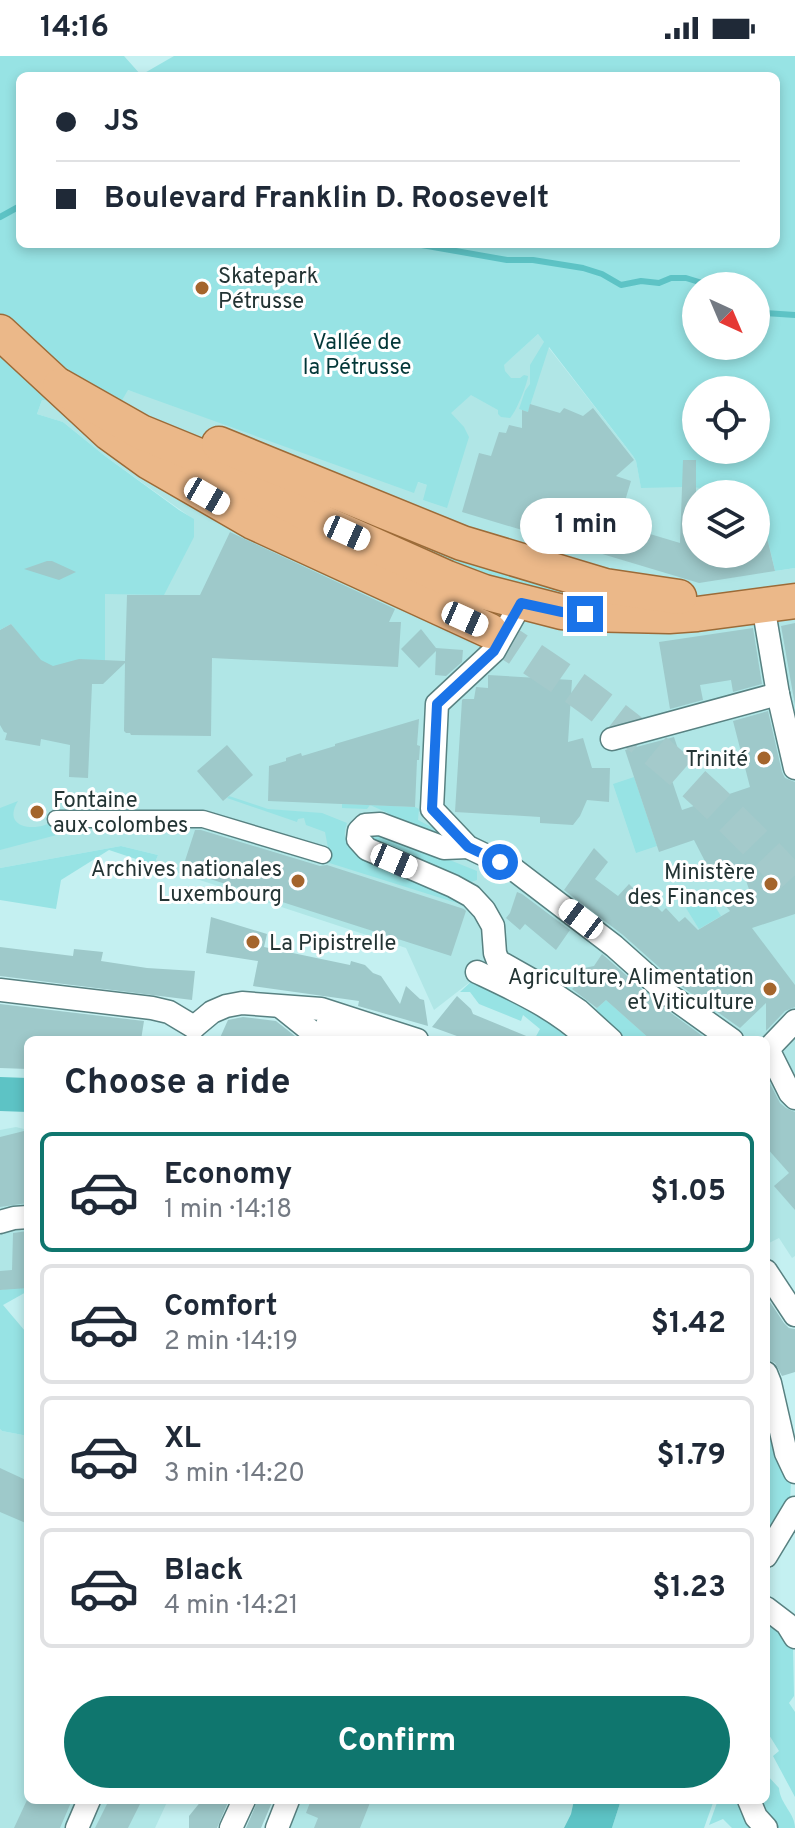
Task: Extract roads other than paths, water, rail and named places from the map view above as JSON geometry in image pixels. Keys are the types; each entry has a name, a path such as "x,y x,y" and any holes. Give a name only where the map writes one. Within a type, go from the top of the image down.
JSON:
{"main road":[{"path":"0,332 60,386 141,432 207,459 244,482 462,543 596,593 771,604"},
{"path":"244,482 284,537 490,631"},
{"path":"329,506 447,578 484,592 562,612 596,593"}],"street":[{"path":"521,603 494,651 437,704 432,809 468,847 512,868 536,885 614,946 669,995 726,1036"},
{"path":"771,604 778,694 795,768"},
{"path":"612,739 778,694"},
{"path":"56,819 203,819 323,855"},
{"path":"468,847 444,848 380,824 365,825 359,831 358,839 367,849 471,896 493,926 498,961 578,1010 607,1036"},
{"path":"477,972 536,1001 585,1036"},
{"path":"0,990 152,1008 169,1012 196,1033 212,1012 242,1003 321,1009 405,1036"},
{"path":"281,1007 317,1036"},
{"path":"281,1007 354,1036"},
{"path":"770,1046 795,1021"},
{"path":"770,1055 795,1098"},
{"path":"0,1222 24,1217"},
{"path":"770,1277 795,1315"},
{"path":"770,1383 786,1453 795,1472"},
{"path":"770,1549 795,1508"},
{"path":"770,1611 787,1624 795,1637"},
{"path":"77,1828 87,1804"},
{"path":"231,1828 242,1804"},
{"path":"277,1828 286,1804"},
{"path":"751,1804 756,1817 766,1828"}],"waterway":[{"path":"0,217 16,208"},
{"path":"439,248 507,260 533,260 583,268 621,285 682,278"},
{"path":"770,313 795,315"}],"tunnel":[{"path":"490,631 636,734 730,817 795,885"}],"place":[{"name":"Skatepark Pétrusse","path":"202,288"},
{"name":"Trinité","path":"764,758"},
{"name":"Fontaine aux colombes","path":"37,812"},
{"name":"Archives nationales Luxembourg","path":"298,881"},
{"name":"Ministère des Finances","path":"771,884"},
{"name":"La Pipistrelle","path":"253,942"},
{"name":"Agriculture, Alimentation et Viticulture","path":"770,989"}],"park label":[{"name":"Vallée de la Pétrusse","path":"357,354"}]}
